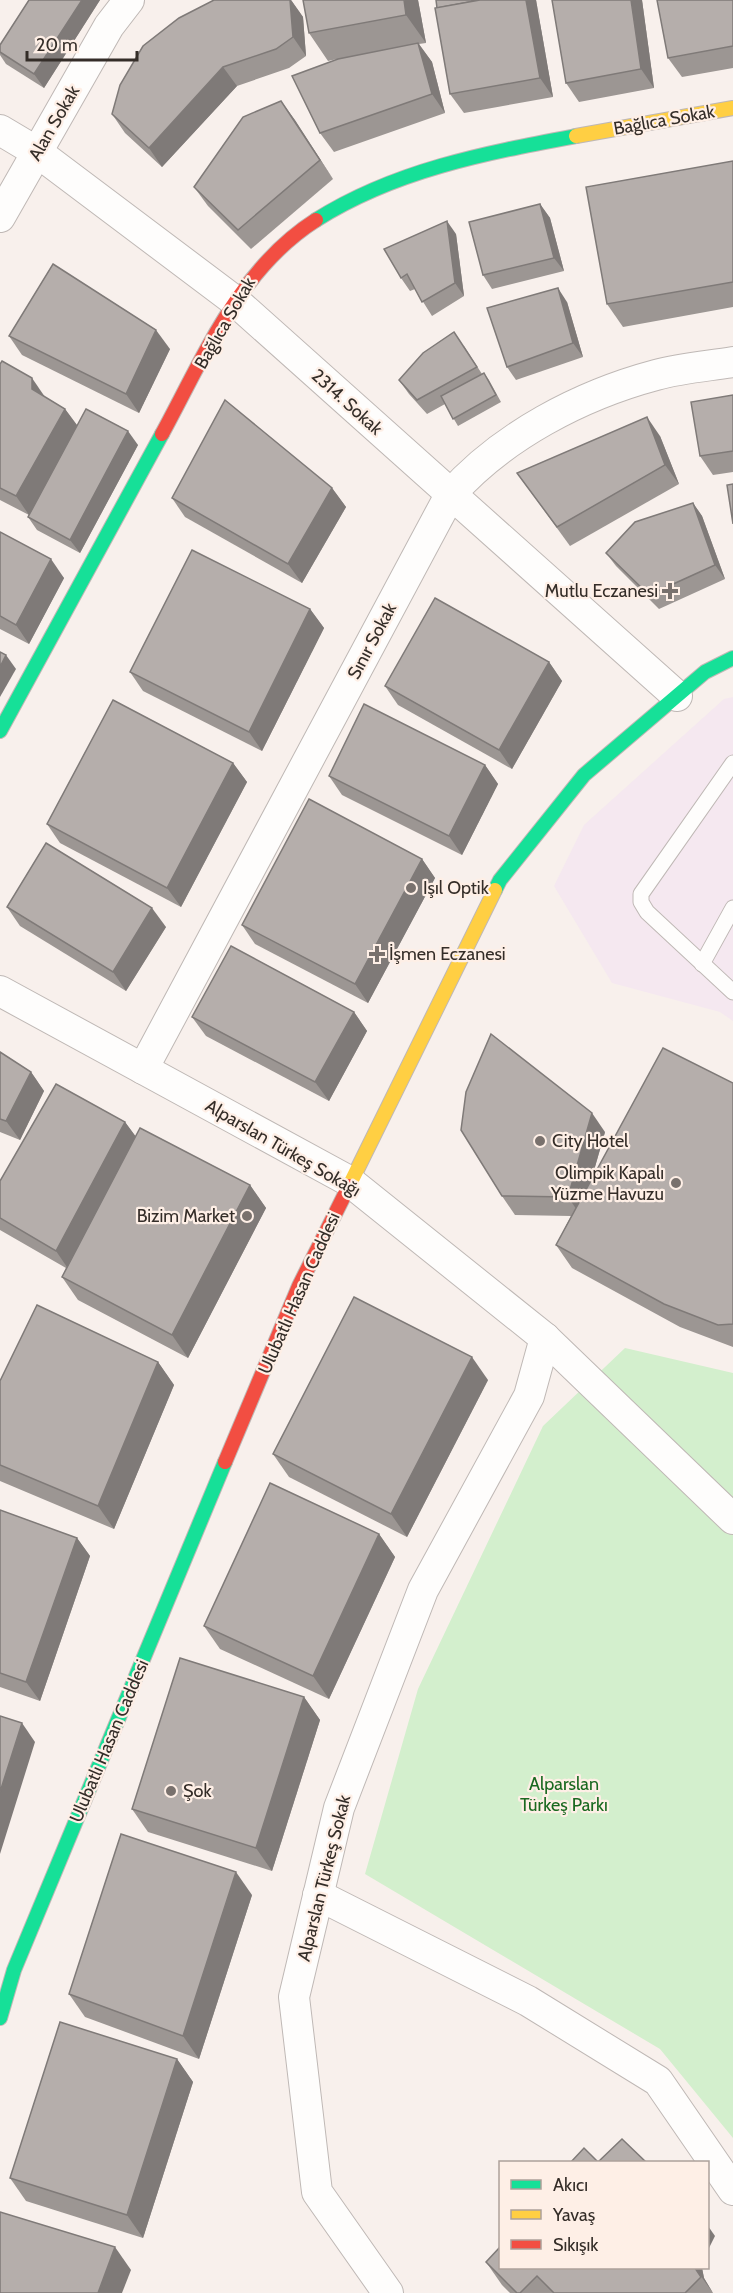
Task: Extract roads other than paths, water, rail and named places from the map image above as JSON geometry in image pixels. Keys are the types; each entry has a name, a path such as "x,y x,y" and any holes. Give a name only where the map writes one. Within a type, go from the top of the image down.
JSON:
{"street":[{"name":"Alan Sokak","path":"0,217 110,26 129,0"},
{"name":"Bağlıca Sokak","path":"0,731 235,301 250,277 297,231 360,196 428,168 480,154 733,108"},
{"name":"2314. Sokak","path":"0,130 37,153 235,301 677,696"},
{"name":"Sınır Sokak","path":"143,1069 450,495 470,473 494,453 567,411 615,388 658,375 733,362"},
{"name":"Ulubatlı Hasan Caddesi","path":"0,2018 7,1968 299,1286 500,880 584,775 705,672 733,658"},
{"name":"Alparslan Türkeş Sokağı","path":"0,991 349,1182 545,1338 733,1519"},
{"name":"Alparslan Türkeş Sokak","path":"388,2293 317,2192 294,1997 339,1808 423,1590 529,1396 545,1338"},
{"path":"318,1895 528,2001 658,2081 733,2190"}],"lane":[{"path":"733,763 641,894 641,902 647,912 733,993"},
{"path":"702,964 733,909"}],"place":[{"name":"Mutlu Eczanesi","path":"670,591"},
{"name":"Işıl Optik","path":"411,888"},
{"name":"İşmen Eczanesi","path":"377,954"},
{"name":"City Hotel","path":"540,1141"},
{"name":"Olimpik Kapalı Yüzme Havuzu","path":"676,1183"},
{"name":"Bizim Market","path":"247,1216"},
{"name":"Şok","path":"171,1791"}],"park label":[{"name":"Alparslan Türkeş Parkı","path":"564,1794"}]}
